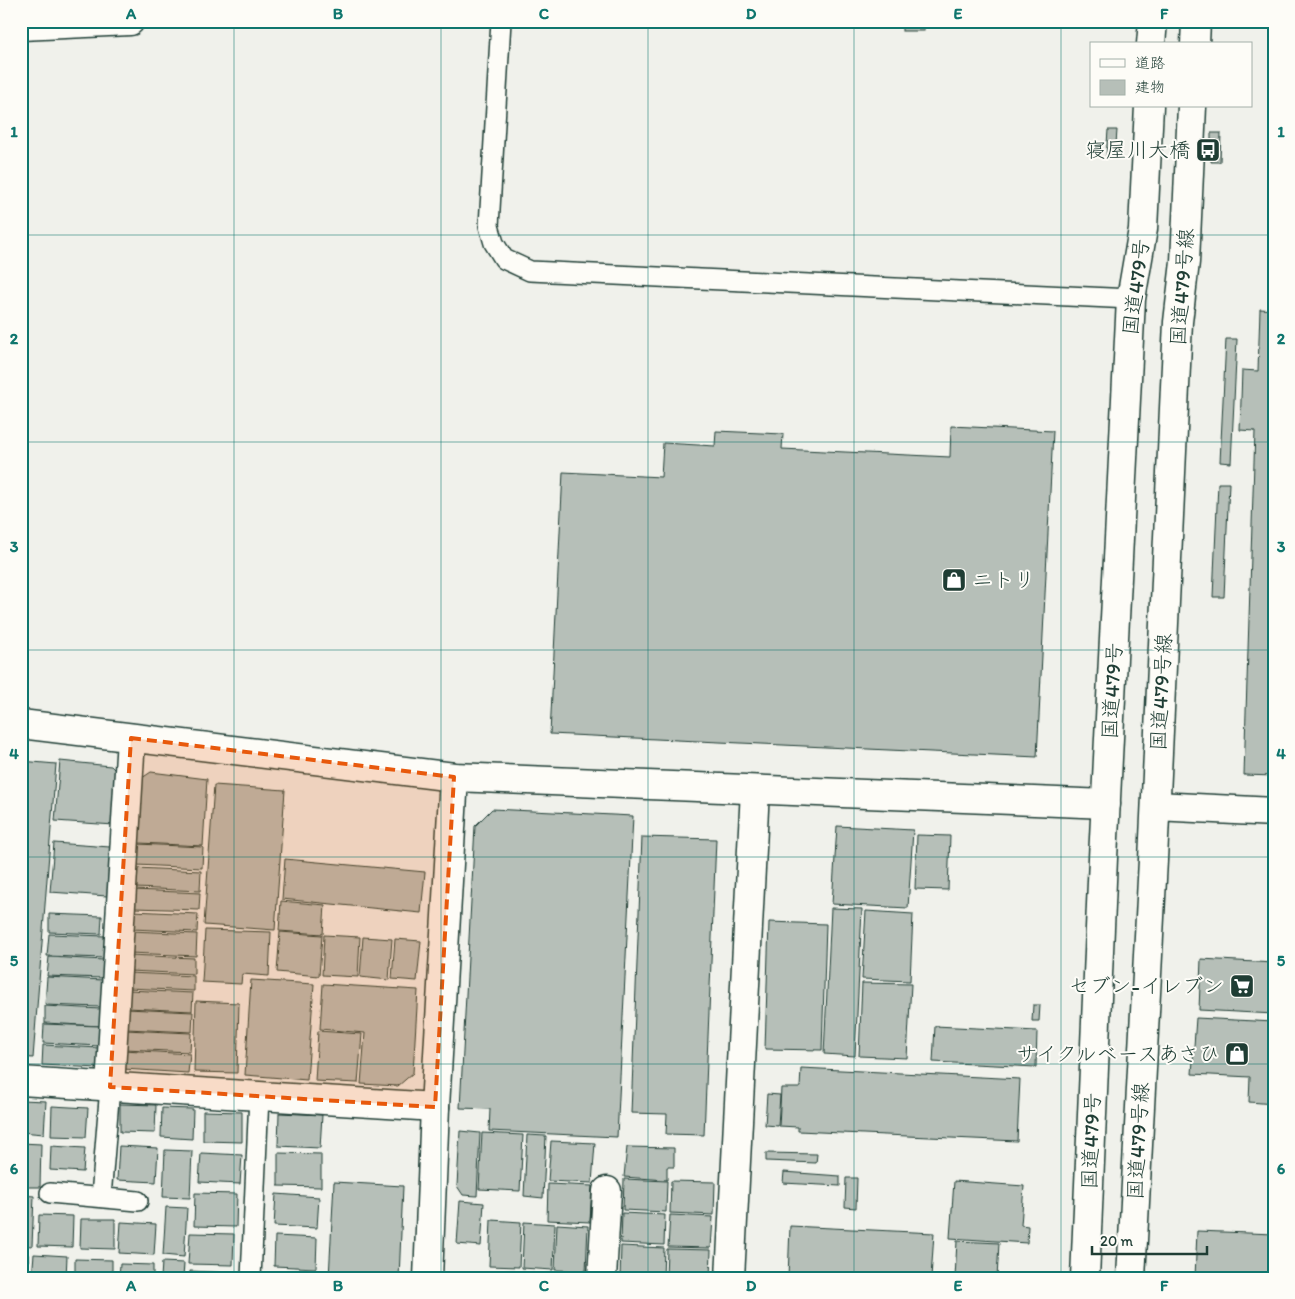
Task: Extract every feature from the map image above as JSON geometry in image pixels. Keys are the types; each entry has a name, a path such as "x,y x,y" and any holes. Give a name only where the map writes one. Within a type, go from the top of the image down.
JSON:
{"main road":[{"path":"21,26 130,21"},
{"path":"1152,21 1152,42"},
{"path":"1195,42 1196,21"},
{"name":"国道479号","path":"1085,1278 1131,299 1143,229 1149,108"},
{"name":"国道479号線","path":"1131,1278 1156,806 1178,322 1185,262 1192,108"},
{"path":"21,724 454,777 1106,804"},
{"path":"110,1087 131,738"},
{"path":"428,1278 435,1107 454,777"},
{"path":"730,1278 755,790"},
{"path":"1156,806 1274,812"},
{"path":"21,1081 435,1107"},
{"path":"602,1278 607,1191"}],"lane":[{"path":"501,21 489,226 494,243 504,259 530,271 1131,299"},
{"path":"101,1197 110,1087"},
{"path":"251,1278 259,1096"},
{"path":"50,1193 138,1201"}],"highlighted area":[{"path":"131,738 454,777 435,1107 110,1087"}],"building":[{"path":"902,21 924,21 924,31 902,31"},
{"path":"1108,130 1117,130 1115,158 1106,158"},
{"path":"1211,133 1221,133 1220,162 1211,162"},
{"path":"1260,309 1274,310 1274,776 1244,775 1255,431 1240,430 1242,370 1258,371"},
{"path":"1226,339 1237,339 1231,463 1220,462"},
{"path":"951,426 1053,431 1037,757 550,734 563,472 661,477 663,443 715,446 716,431 783,434 782,449 950,457"},
{"path":"1218,483 1229,483 1224,597 1213,597"},
{"path":"21,761 56,764 33,1058 21,1057"},
{"path":"60,761 111,766 118,773 114,825 55,821"},
{"path":"151,772 207,779 203,846 139,843 142,778"},
{"path":"214,785 285,790 275,930 204,925"},
{"path":"492,809 633,816 617,1137 489,1131 490,1109 460,1108 475,826"},
{"path":"837,826 913,830 908,908 832,904"},
{"path":"917,835 950,836 948,890 915,889"},
{"path":"642,837 716,839 704,1135 666,1134 667,1114 631,1113"},
{"path":"54,843 110,847 107,896 50,892"},
{"path":"137,844 203,847 202,868 136,865"},
{"path":"285,859 425,872 421,913 282,899"},
{"path":"136,868 201,871 200,891 136,888"},
{"path":"135,890 200,893 199,910 134,908"},
{"path":"281,901 325,905 323,934 279,931"},
{"path":"831,908 862,909 855,1056 824,1054"},
{"path":"133,911 198,914 197,932 132,929"},
{"path":"866,911 913,914 910,981 862,979"},
{"path":"49,914 102,916 101,934 49,932"},
{"path":"769,922 826,924 822,1050 765,1049"},
{"path":"205,930 271,932 269,976 242,974 241,984 202,982"},
{"path":"131,931 197,934 196,956 130,953"},
{"path":"280,932 322,935 319,976 277,972"},
{"path":"49,934 105,936 104,958 47,956"},
{"path":"324,935 360,937 358,977 322,975"},
{"path":"363,937 392,939 389,980 360,977"},
{"path":"395,939 421,941 417,981 392,979"},
{"path":"130,955 194,958 194,974 129,971"},
{"path":"49,957 104,960 103,978 47,976"},
{"path":"1201,959 1274,963 1274,1014 1199,1010"},
{"path":"129,973 194,976 194,991 128,988"},
{"path":"47,977 103,980 101,1007 45,1005"},
{"path":"251,980 314,984 307,1080 245,1075"},
{"path":"862,983 911,984 907,1058 859,1056"},
{"path":"323,984 418,990 413,1073 398,1086 361,1084 365,1033 320,1029"},
{"path":"128,990 193,993 192,1011 127,1008"},
{"path":"196,1001 239,1003 237,1073 194,1072"},
{"path":"1033,1005 1040,1005 1039,1021 1032,1021"},
{"path":"45,1006 101,1009 100,1026 45,1023"},
{"path":"126,1009 193,1012 192,1032 126,1029"},
{"path":"1196,1018 1274,1022 1274,1104 1249,1102 1250,1077 1192,1074"},
{"path":"44,1024 100,1026 99,1046 43,1043"},
{"path":"935,1026 1037,1031 1036,1067 933,1062"},
{"path":"125,1030 191,1033 190,1052 125,1049"},
{"path":"318,1031 362,1034 358,1083 315,1081"},
{"path":"43,1045 99,1048 98,1068 42,1065"},
{"path":"124,1050 190,1054 188,1073 123,1069"},
{"path":"801,1068 1020,1079 1017,1141 798,1131 798,1127 779,1126 781,1088 800,1088"},
{"path":"767,1094 780,1095 778,1126 765,1125"},
{"path":"21,1100 46,1101 44,1134 21,1132"},
{"path":"120,1104 156,1105 155,1133 120,1132"},
{"path":"52,1106 88,1108 86,1137 51,1136"},
{"path":"162,1108 193,1109 192,1139 161,1137"},
{"path":"203,1111 242,1112 242,1142 203,1141"},
{"path":"279,1113 322,1115 320,1148 278,1146"},
{"path":"460,1131 480,1133 477,1196 463,1195 457,1186"},
{"path":"482,1133 523,1135 520,1191 479,1189"},
{"path":"527,1135 546,1136 543,1198 524,1196"},
{"path":"551,1141 595,1143 592,1183 548,1181"},
{"path":"21,1143 41,1144 40,1187 21,1187"},
{"path":"51,1146 85,1148 83,1172 50,1170"},
{"path":"119,1146 158,1148 156,1182 117,1180"},
{"path":"627,1147 674,1148 674,1167 667,1167 667,1180 624,1177"},
{"path":"165,1150 192,1151 190,1198 163,1197"},
{"path":"201,1153 242,1155 240,1184 199,1182"},
{"path":"278,1153 321,1154 321,1187 278,1186"},
{"path":"766,1153 817,1154 816,1163 766,1161"},
{"path":"784,1172 840,1176 840,1186 783,1183"},
{"path":"846,1178 857,1178 856,1208 845,1207"},
{"path":"624,1179 667,1181 666,1212 623,1210"},
{"path":"671,1181 715,1182 714,1215 670,1213"},
{"path":"954,1181 1024,1186 1021,1225 1028,1226 1027,1243 950,1238"},
{"path":"334,1182 403,1186 399,1278 329,1278"},
{"path":"548,1184 592,1186 590,1222 547,1220"},
{"path":"195,1193 237,1194 236,1227 194,1226"},
{"path":"276,1194 319,1197 317,1228 274,1226"},
{"path":"21,1195 34,1196 32,1246 21,1245"},
{"path":"460,1201 484,1203 481,1246 457,1244"},
{"path":"166,1207 187,1208 184,1257 163,1255"},
{"path":"622,1213 665,1215 664,1245 621,1243"},
{"path":"39,1215 73,1216 72,1247 38,1246"},
{"path":"670,1215 713,1217 711,1248 668,1247"},
{"path":"81,1219 115,1219 115,1249 80,1248"},
{"path":"491,1220 521,1222 519,1267 489,1266"},
{"path":"121,1222 156,1224 154,1255 119,1253"},
{"path":"524,1222 555,1224 553,1270 522,1268"},
{"path":"557,1224 588,1226 586,1271 555,1270"},
{"path":"790,1226 934,1233 931,1278 788,1278"},
{"path":"1197,1231 1274,1234 1274,1278 1195,1278"},
{"path":"190,1233 234,1234 233,1265 188,1264"},
{"path":"275,1236 317,1238 316,1268 274,1266"},
{"path":"957,1241 999,1243 997,1278 955,1278"},
{"path":"621,1246 664,1248 663,1278 620,1278"},
{"path":"667,1249 711,1250 710,1278 666,1278"},
{"path":"34,1254 67,1256 66,1278 32,1278"},
{"path":"21,1255 29,1255 27,1278 21,1278"},
{"path":"75,1259 112,1260 112,1278 75,1278"},
{"path":"162,1262 184,1263 183,1278 161,1278"},
{"path":"120,1264 153,1265 153,1278 119,1278"},
{"path":"190,1271 231,1273 231,1278 190,1278"},
{"path":"273,1274 317,1276 317,1278 273,1278"}],"place":[{"name":"寝屋川大橋","path":"1208,150"},
{"name":"ニトリ","path":"954,580"},
{"name":"セブン-イレブン","path":"1242,986"},
{"name":"サイクルベースあさひ","path":"1237,1054"}]}
